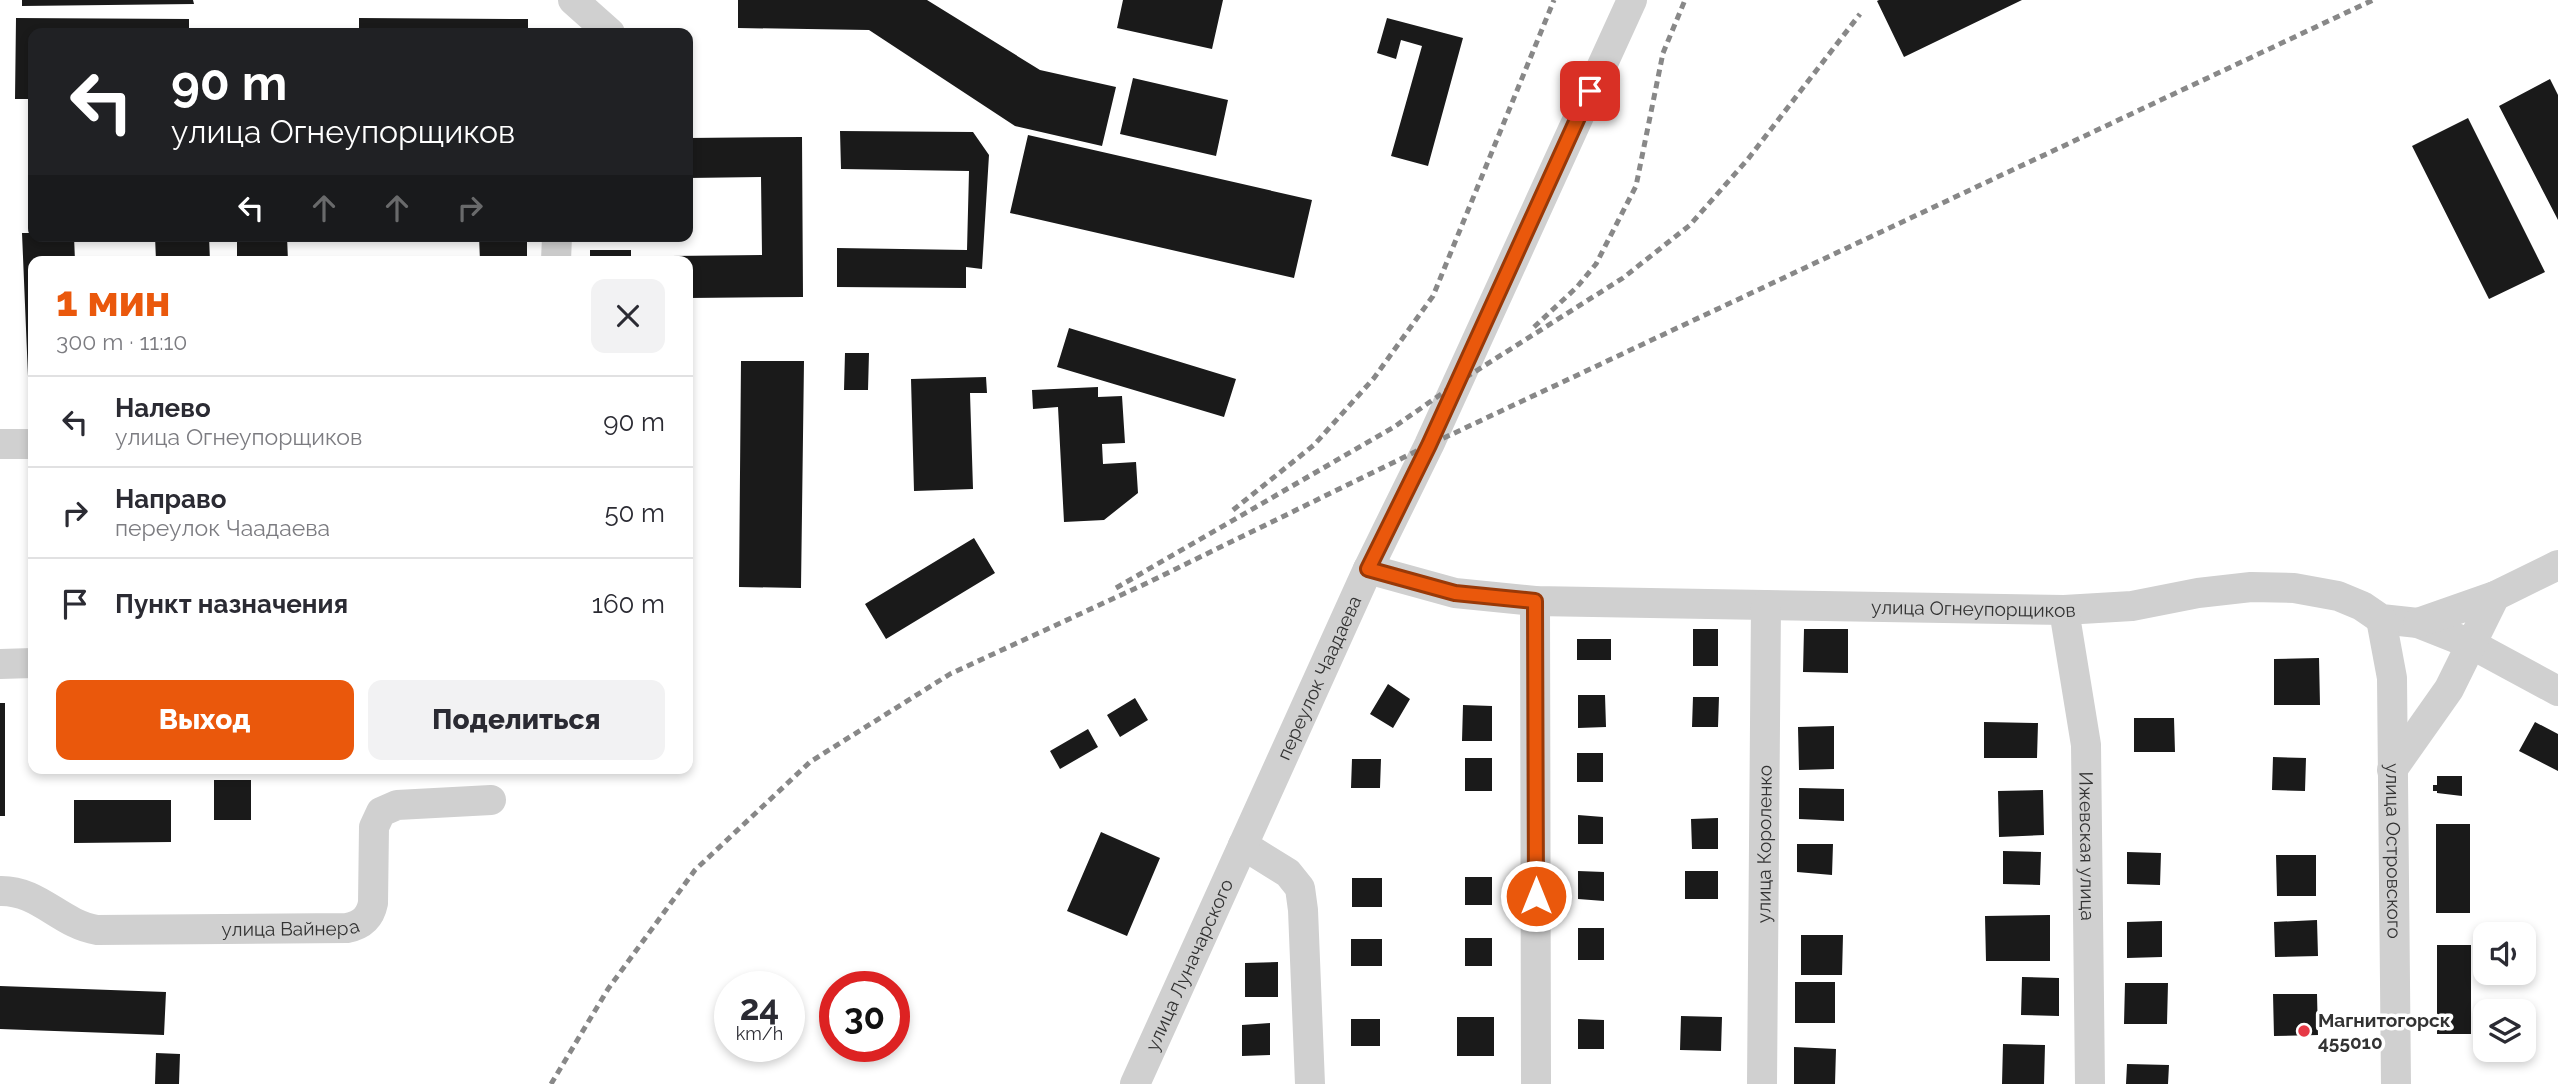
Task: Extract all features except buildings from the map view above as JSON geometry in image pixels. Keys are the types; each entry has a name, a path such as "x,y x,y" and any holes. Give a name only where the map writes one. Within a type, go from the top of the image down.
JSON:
{"street":[{"path":"573,0 604,28"},
{"name":"переулок Чаадаева","path":"1243,845 1632,0"},
{"path":"0,444 28,444"},
{"path":"2418,623 2495,596 2558,565"},
{"name":"улица Огнеупорщиков","path":"1368,569 1455,593 1535,601 2064,610 2132,606 2198,593 2251,587 2294,588 2338,596 2362,606 2381,620 2418,623 2470,644 2558,691"},
{"path":"2392,770 2449,688 2495,596"},
{"path":"1535,601 1536,1084"},
{"name":"улица Короленко","path":"1762,1084 1766,605"},
{"name":"Ижевская улица","path":"2064,610 2086,745 2090,1084"},
{"name":"улица Островского","path":"2381,620 2392,678 2396,1084"},
{"path":"0,664 28,663"},
{"name":"улица Вайнера","path":"0,891 24,893 72,923 97,930 347,928 365,921 371,913 374,827 382,812 397,805 491,800"},
{"path":"1243,845 1288,873 1300,888 1310,1084"},
{"name":"улица Луначарского","path":"1135,1084 1243,845"}],"railway":[{"path":"1233,510 1314,445 1374,378 1433,296 1554,0"},
{"path":"1534,327 1577,287 1596,264 1636,186 1663,53 1685,0"},
{"path":"551,1084 608,989 695,870 810,762 950,674 2373,0"},
{"path":"1116,588 1394,427 1457,383 1623,278 1690,225 1748,159 1860,14"}],"place":[{"name":"Магнитогорск 455010","path":"2304,1031"}],"route":[{"path":"1536,896 1535,601 1455,593 1368,569 1429,445 1590,91"}]}
